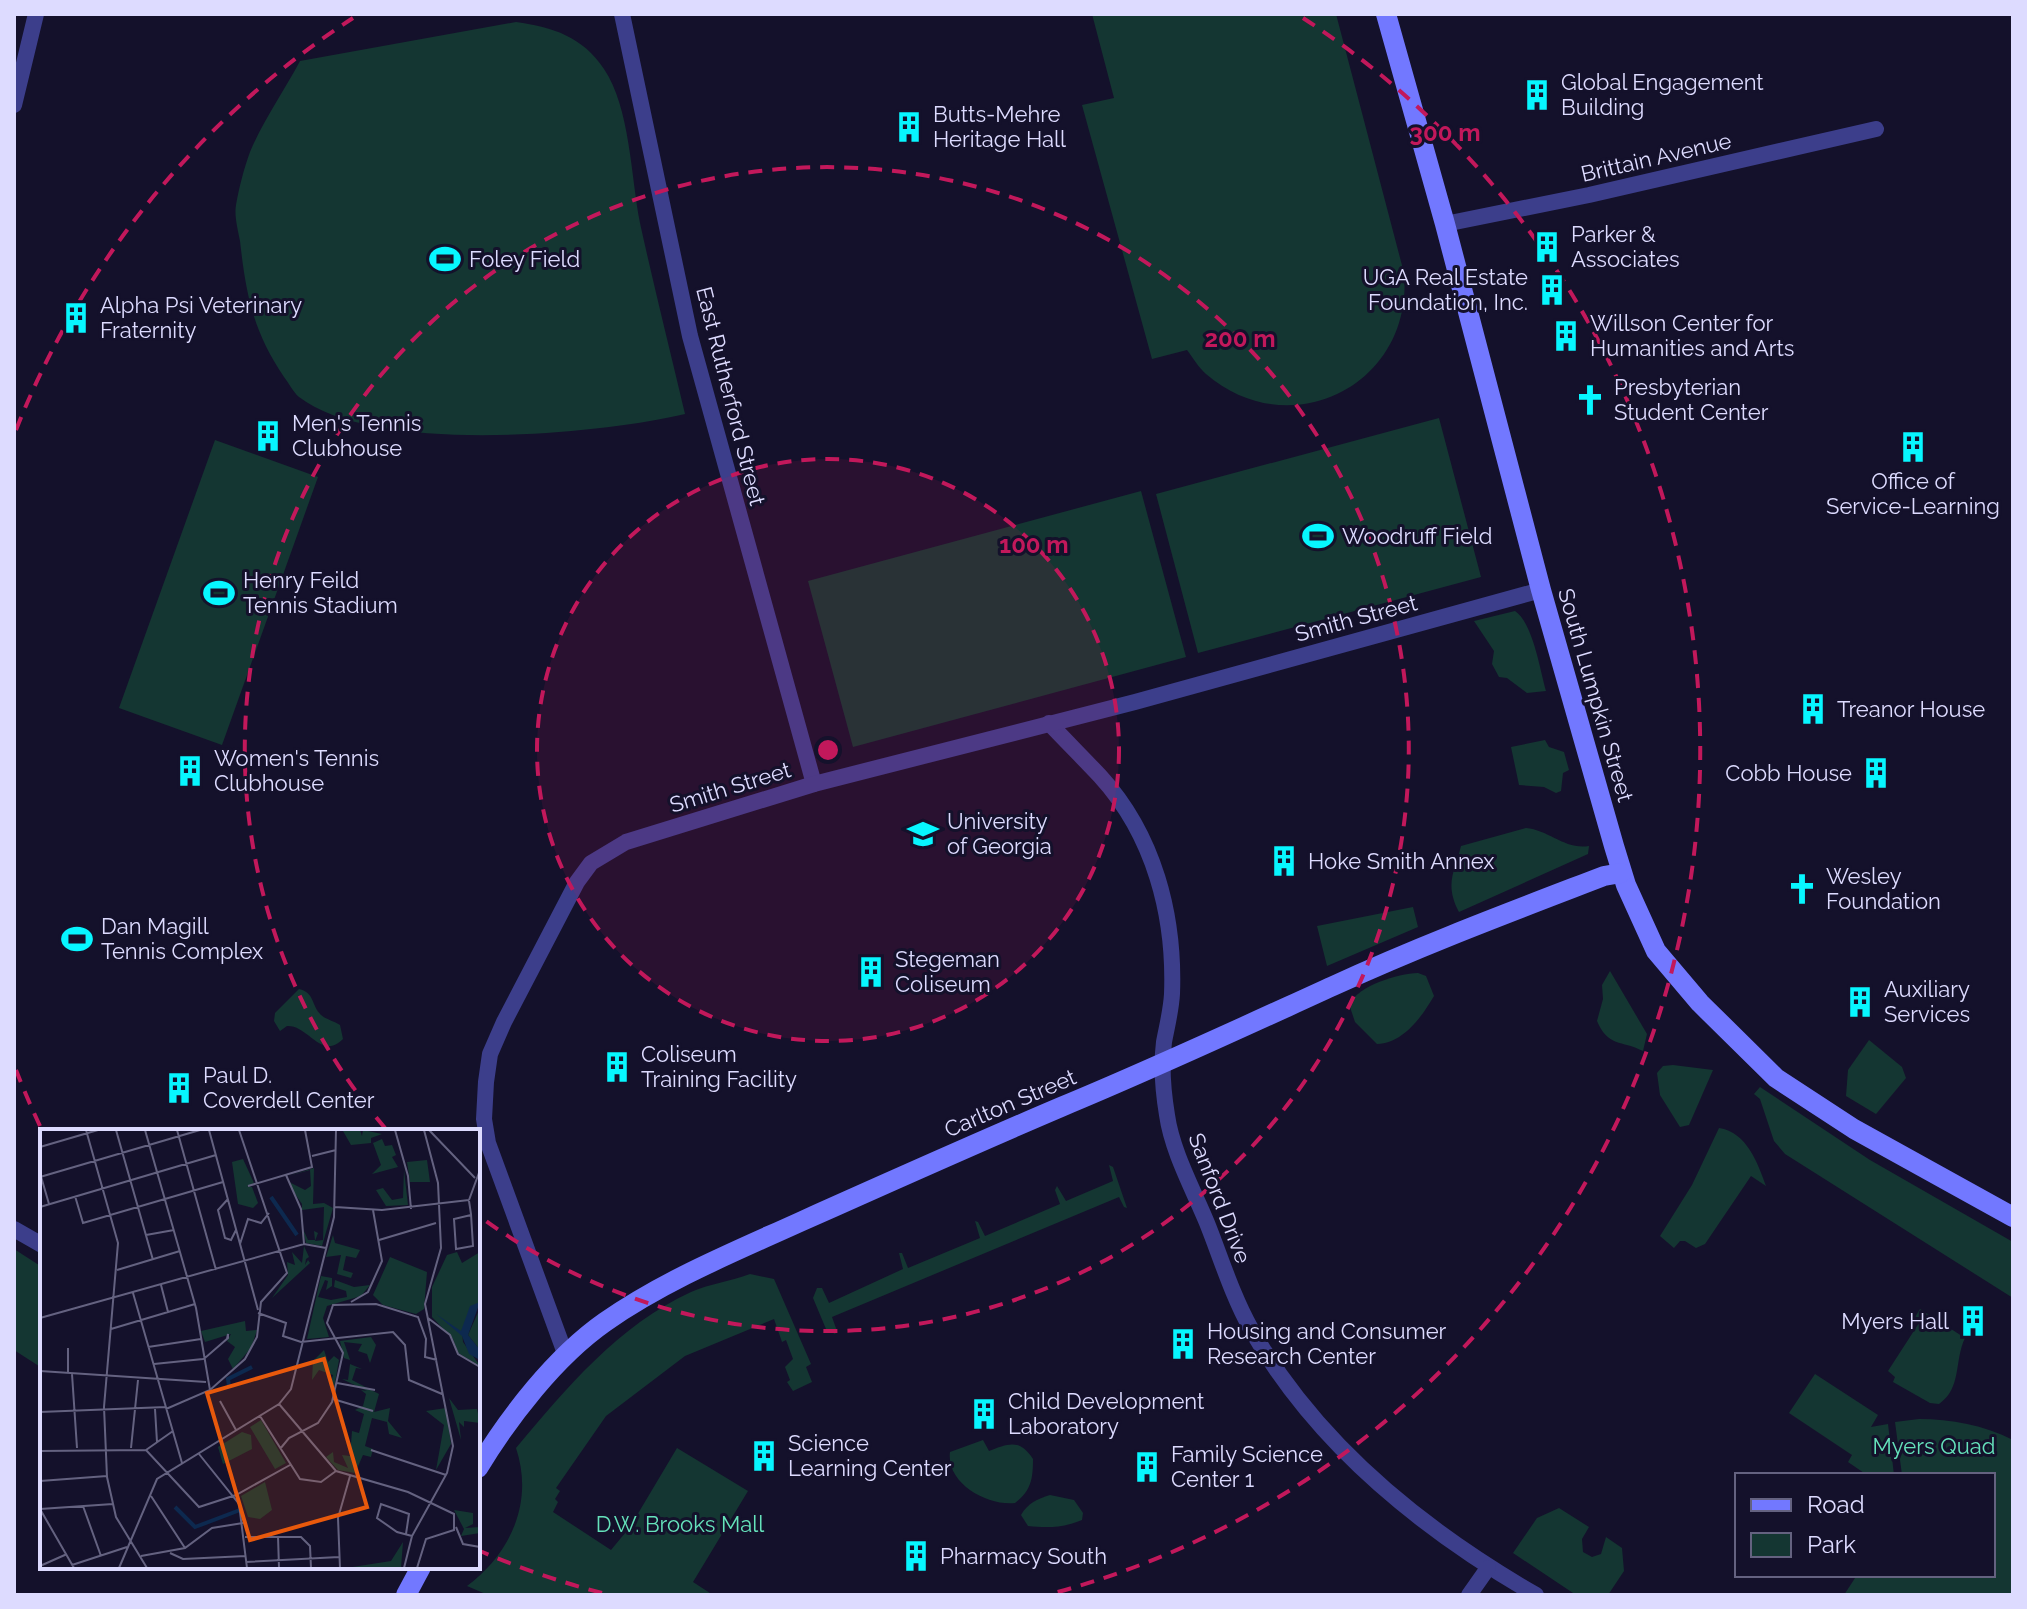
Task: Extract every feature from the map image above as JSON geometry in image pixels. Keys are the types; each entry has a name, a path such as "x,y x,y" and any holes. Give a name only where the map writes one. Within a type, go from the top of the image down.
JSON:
{"main road":[{"name":"South Lumpkin Street","path":"1386,14 1445,224 1541,590 1621,873 1656,951 1700,1003 1776,1078 1854,1129 2013,1217"},
{"name":"Carlton Street","path":"480,1465 525,1402 566,1356 602,1324 640,1299 726,1255 970,1145 1163,1065 1334,985 1431,943 1604,876 1621,873"},
{"path":"406,1595 420,1569"}],"street":[{"path":"14,105 36,14"},
{"name":"East Rutherford Street","path":"622,14 690,336 814,784"},
{"name":"Brittain Avenue","path":"1445,224 1589,195 1876,129"},
{"name":"Smith Street","path":"566,1356 488,1143 484,1119 490,1054 550,931 591,863 626,842 814,784 1541,590"},
{"name":"Sanford Drive","path":"1049,723 1100,776 1120,802 1157,872 1172,952 1172,997 1163,1065 1167,1119 1235,1297 1278,1372 1339,1445 1375,1480 1452,1543 1536,1595"},
{"path":"14,1229 40,1244"},
{"path":"1469,1595 1488,1568"}],"green space":[{"path":"1092,14 1336,14 1404,273 1402,312 1389,346 1368,373 1341,392 1309,403 1274,405 1239,395 1206,374 1187,350 1152,359 1082,105 1114,98"},
{"name":"Foley Field","path":"516,22 555,31 577,41 596,58 613,85 624,122 640,223 685,414 598,428 487,435 378,427 333,415 295,393 273,360 253,312 245,279 236,209 255,140 300,61"},
{"name":"Woodruff Field","path":"1439,418 1481,577 1198,653 1156,494"},
{"name":"Henry Feild Tennis Stadium","path":"215,440 318,477 222,745 119,708"},
{"path":"1141,491 1186,657 853,747 808,581"},
{"path":"1515,611 1531,636 1546,691 1527,693 1507,678 1499,677 1492,664 1494,651 1474,621"},
{"path":"1545,740 1549,747 1564,752 1569,770 1563,773 1561,791 1556,793 1544,787 1519,785 1511,747"},
{"path":"1526,828 1572,845 1589,846 1588,854 1459,912 1451,885 1461,846"},
{"path":"1413,907 1418,927 1327,966 1317,926"},
{"path":"1610,971 1647,1034 1643,1051 1611,1039 1597,1021 1603,999 1602,985"},
{"path":"1418,973 1426,976 1434,996 1417,1021 1403,1034 1377,1044 1355,1022 1349,1004 1361,991 1380,982"},
{"path":"299,989 310,996 321,1015 340,1025 343,1039 328,1046 295,1027 287,1026 280,1031 274,1021 275,1013"},
{"path":"1869,1040 1902,1067 1906,1078 1876,1114 1846,1096 1848,1070"},
{"path":"1663,1066 1713,1070 1689,1125 1680,1127 1660,1095 1657,1073"},
{"path":"1760,1087 1870,1160 2013,1242 2013,1298 1785,1154 1774,1141 1760,1099 1754,1094"},
{"path":"1719,1128 1744,1142 1766,1186 1751,1176 1705,1244 1696,1248 1680,1241 1674,1248 1660,1236 1692,1185"},
{"path":"1109,1165 1113,1167 1127,1208 1119,1197 832,1317 837,1331 835,1334 826,1329 813,1298 817,1288 822,1288 829,1303 903,1269 899,1253 902,1253 908,1268 980,1238 975,1221 985,1236 1060,1204 1055,1190 1057,1186 1066,1201 1113,1181"},
{"path":"14,1249 40,1266 40,1367 14,1350"},
{"name":"D.W. Brooks Mall","path":"750,1274 774,1279 811,1364 806,1367 812,1382 793,1391 787,1382 790,1380 785,1367 793,1359 786,1340 782,1342 774,1319 685,1356 606,1416 556,1488 560,1491 553,1512 611,1550 630,1527 677,1448 748,1491 693,1582 713,1595 488,1595 467,1586 496,1558 507,1542 520,1507 522,1488 516,1448 554,1403 595,1360 640,1322 691,1292"},
{"path":"1920,1309 1965,1338 1951,1390 1939,1404 1930,1403 1893,1382 1895,1377 1888,1371 1919,1323 1914,1319"},
{"path":"1815,1374 1878,1415 1871,1427 1888,1424 1894,1473 1864,1473 1848,1462 1852,1455 1789,1413"},
{"name":"Myers Quad","path":"1943,1420 1991,1430 2013,1440 2013,1595 1844,1595 1856,1577 1995,1577 1995,1473 1902,1473 1895,1422"},
{"path":"983,1440 989,1451 1014,1444 1023,1448 1033,1459 1030,1484 1015,1503 992,1501 981,1496 961,1483 955,1473 950,1463 950,1452"},
{"path":"1050,1495 1074,1500 1083,1513 1082,1520 1055,1527 1028,1526 1021,1515 1033,1502"},
{"path":"1559,1508 1589,1527 1582,1539 1583,1552 1592,1557 1601,1554 1606,1537 1622,1548 1624,1571 1608,1595 1576,1595 1513,1553 1537,1518"}],"place":[{"name":"Global Engagement Building","path":"1537,95"},
{"name":"Butts-Mehre Heritage Hall","path":"909,127"},
{"name":"Parker & Associates","path":"1547,247"},
{"name":"Foley Field","path":"445,259"},
{"name":"UGA Real Estate Foundation, Inc.","path":"1552,290"},
{"name":"Alpha Psi Veterinary Fraternity","path":"76,318"},
{"name":"Willson Center for Humanities and Arts","path":"1566,336"},
{"name":"Presbyterian Student Center","path":"1590,400"},
{"name":"Men's Tennis Clubhouse","path":"268,436"},
{"name":"Office of Service-Learning","path":"1913,447"},
{"name":"Woodruff Field","path":"1318,536"},
{"name":"Henry Feild Tennis Stadium","path":"219,593"},
{"name":"Treanor House","path":"1813,709"},
{"name":"Women's Tennis Clubhouse","path":"190,771"},
{"name":"Cobb House","path":"1876,773"},
{"name":"University of Georgia","path":"923,834"},
{"name":"Hoke Smith Annex","path":"1284,861"},
{"name":"Wesley Foundation","path":"1802,889"},
{"name":"Dan Magill Tennis Complex","path":"77,939"},
{"name":"Stegeman Coliseum","path":"871,972"},
{"name":"Auxiliary Services","path":"1860,1002"},
{"name":"Coliseum Training Facility","path":"617,1067"},
{"name":"Paul D. Coverdell Center","path":"179,1088"},
{"name":"Myers Hall","path":"1973,1321"},
{"name":"Housing and Consumer Research Center","path":"1183,1344"},
{"name":"Child Development Laboratory","path":"984,1414"},
{"name":"Science Learning Center","path":"764,1456"},
{"name":"Family Science Center 1","path":"1147,1467"},
{"name":"Pharmacy South","path":"916,1556"}]}
